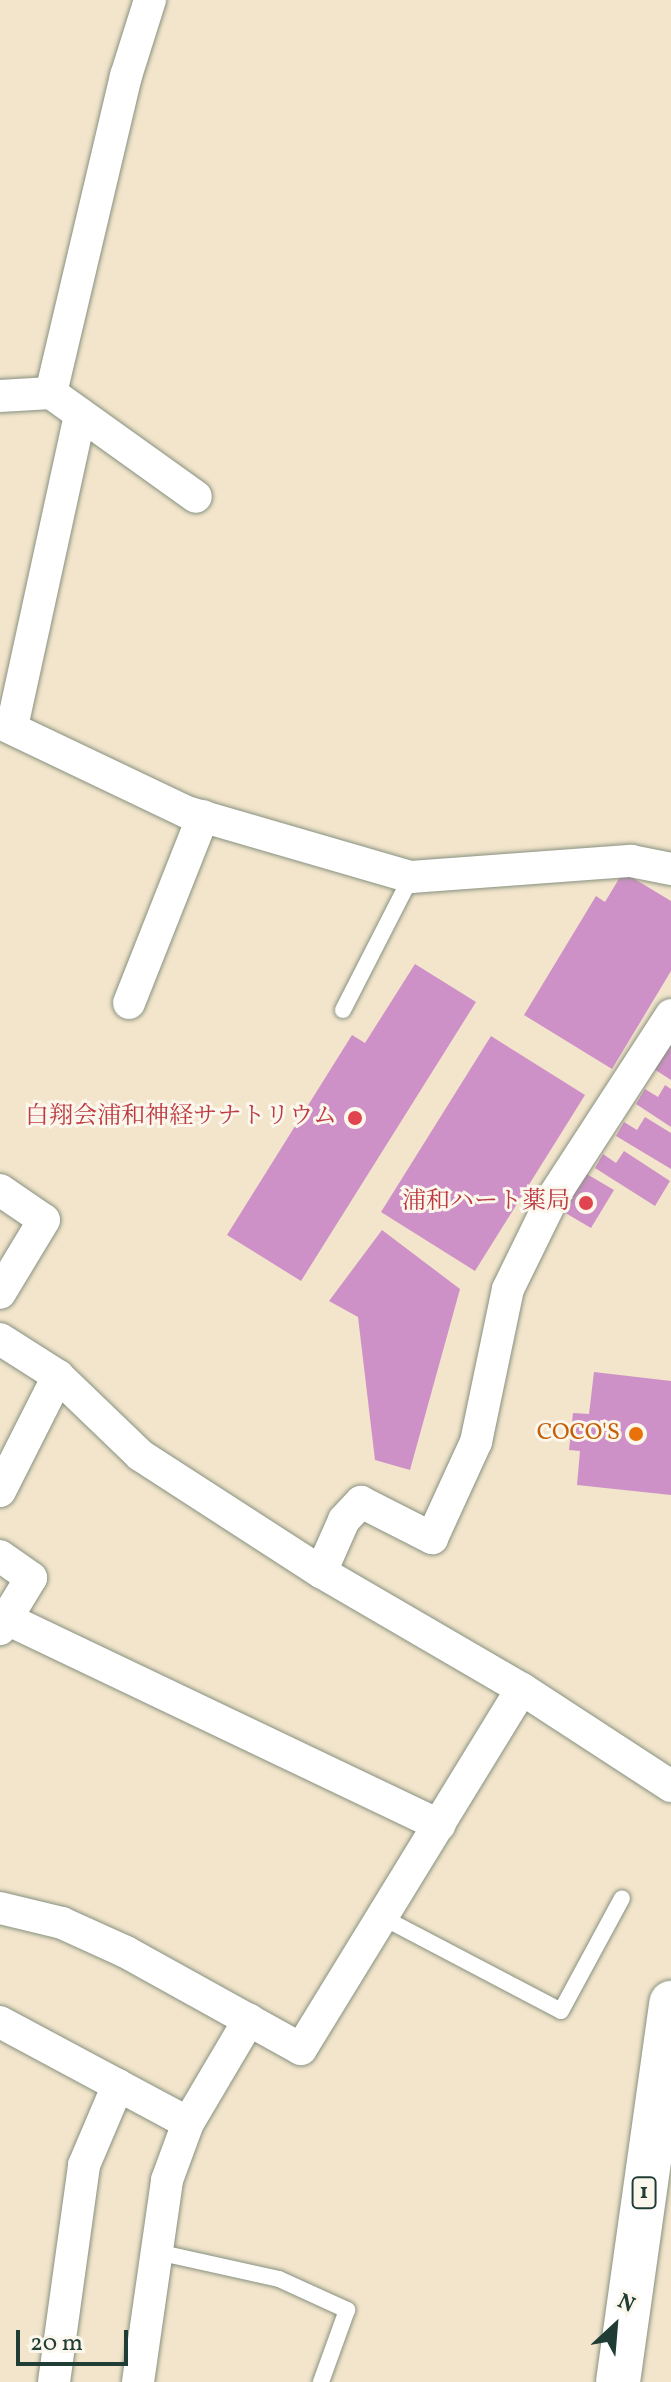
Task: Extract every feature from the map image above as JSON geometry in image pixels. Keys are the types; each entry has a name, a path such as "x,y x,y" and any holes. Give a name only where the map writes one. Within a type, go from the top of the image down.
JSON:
{"main road":[{"name":"1","path":"618,2382 671,2003"}],"street":[{"path":"51,393 126,76 150,0"},
{"path":"0,396 51,393 196,497"},
{"path":"80,414 6,725 203,816 411,877 631,861 671,869"},
{"path":"129,1003 203,816"},
{"path":"321,1572 344,1520 361,1502 432,1538 476,1442 508,1289 553,1197 671,1015"},
{"path":"0,1190 44,1220 0,1293"},
{"path":"0,1339 58,1376 140,1455 321,1572 522,1689 671,1786"},
{"path":"0,1491 58,1376"},
{"path":"0,1556 31,1578 4,1624 439,1825"},
{"path":"0,1908 62,1923 126,1952 301,2049 522,1689"},
{"path":"138,2382 167,2180 188,2123 249,2020"},
{"path":"0,2022 188,2123"},
{"path":"54,2382 84,2165 118,2085"}],"lane":[{"path":"343,1010 411,877"},
{"path":"382,1917 561,2011 622,1898"},
{"path":"157,2252 279,2279 347,2310 321,2382"}],"building":[{"path":"623,872 671,901 671,971 612,1069 524,1015 596,896 605,902"},
{"path":"415,964 476,1002 301,1281 227,1235 352,1035 365,1043"},
{"path":"491,1036 585,1095 475,1271 381,1212"},
{"path":"671,1042 671,1080 654,1069"},
{"path":"665,1085 671,1089 671,1127 636,1104 645,1089 658,1097"},
{"path":"645,1117 671,1133 671,1169 616,1136 624,1122 637,1130"},
{"path":"624,1151 670,1181 655,1206 595,1168 603,1154 616,1163"},
{"path":"585,1173 614,1190 591,1228 562,1211"},
{"path":"382,1230 460,1289 410,1470 375,1460 358,1317 329,1301"},
{"path":"594,1372 671,1381 671,1495 577,1485 580,1451 569,1450 573,1413 589,1414"}],"place":[{"name":"白翔会浦和神経サナトリウム","path":"355,1118"},
{"name":"浦和ハート薬局","path":"586,1203"},
{"name":"COCO'S","path":"636,1434"}]}
